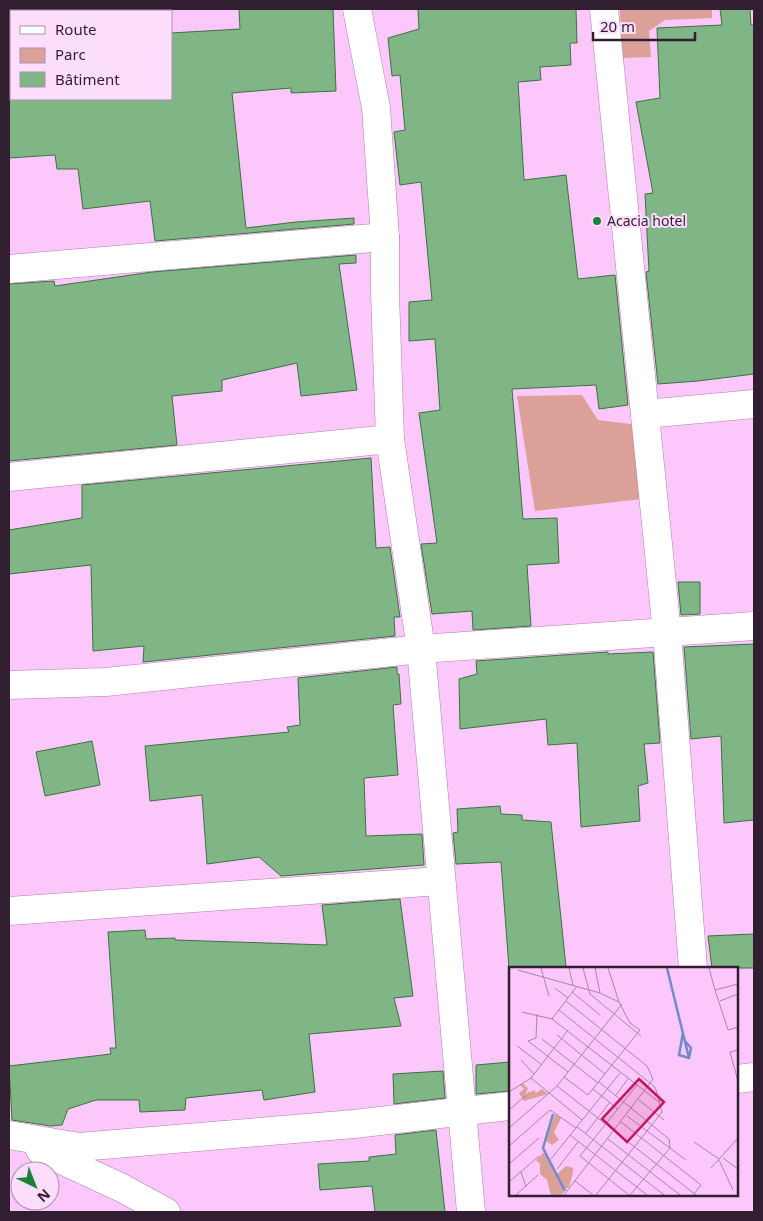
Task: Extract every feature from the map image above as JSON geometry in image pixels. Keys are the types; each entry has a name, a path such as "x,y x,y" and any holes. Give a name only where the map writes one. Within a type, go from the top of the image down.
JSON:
{"street":[{"path":"40,10 69,9"},
{"path":"357,9 376,108 386,237 385,294 390,439 420,650 460,1112 471,1212"},
{"path":"604,9 666,634 693,967"},
{"path":"9,269 386,237"},
{"path":"645,414 754,404"},
{"path":"9,478 390,439"},
{"path":"9,686 106,682 420,650 666,634 754,626"},
{"path":"9,911 440,881"},
{"path":"738,1079 754,1077"},
{"path":"9,1135 79,1147 354,1124 509,1106"},
{"path":"9,1135 122,1188 166,1212"}],"green space":[{"path":"620,9 712,9 712,18 665,20 649,31 651,57 621,58"},
{"path":"582,395 598,420 639,425 642,499 535,511 517,396"}],"building":[{"path":"239,9 333,9 336,91 291,93 291,88 232,93 246,228 354,218 354,224 155,241 150,201 83,209 78,169 57,169 55,155 9,158 9,99 172,100 172,33 240,29"},
{"path":"418,9 576,9 577,43 570,43 571,65 540,67 541,80 518,82 524,180 566,175 578,279 615,275 628,405 599,409 596,385 512,389 523,519 557,518 559,563 527,565 531,626 473,630 472,611 432,614 421,544 437,543 419,413 440,410 435,339 409,341 409,302 432,300 421,182 400,185 394,132 405,130 400,75 392,76 388,38 419,29"},
{"path":"720,9 750,9 751,25 754,25 754,374 658,384 646,272 649,271 645,194 653,193 636,102 660,98 657,28 722,25"},
{"path":"356,255 356,263 339,264 357,390 301,396 297,363 222,380 222,391 172,396 177,445 9,461 9,284 54,281 55,286 152,272"},
{"path":"371,458 376,548 390,547 400,617 394,617 395,636 143,662 144,646 93,651 91,565 9,574 9,530 82,518 82,485"},
{"path":"678,582 700,582 700,614 681,615"},
{"path":"754,644 754,820 724,823 721,736 691,739 684,647"},
{"path":"608,652 608,654 653,652 660,743 644,744 648,783 638,786 640,821 581,827 577,743 548,745 546,719 460,729 459,679 477,674 476,661"},
{"path":"397,667 401,704 393,705 398,775 364,778 366,836 422,834 424,865 281,876 259,857 207,864 202,795 150,801 145,746 289,732 287,727 300,725 298,678"},
{"path":"92,741 100,785 45,796 36,752"},
{"path":"500,806 501,814 522,815 522,820 551,822 566,967 509,968 501,862 456,864 453,833 458,832 457,809"},
{"path":"400,899 413,996 394,998 401,1026 309,1034 315,1092 264,1100 262,1090 186,1098 185,1110 140,1112 139,1100 96,1100 68,1109 62,1125 51,1126 12,1120 9,1066 111,1054 110,1048 116,1048 108,932 145,930 146,939 175,938 175,940 327,945 322,905"},
{"path":"754,934 754,968 712,967 708,936"},
{"path":"509,1062 509,1091 476,1094 476,1065"},
{"path":"443,1071 445,1098 394,1104 393,1074"},
{"path":"436,1130 445,1212 375,1212 372,1186 320,1190 318,1164 369,1161 369,1157 396,1154 395,1135"}],"place":[{"name":"Acacia hotel","path":"597,221"}]}
